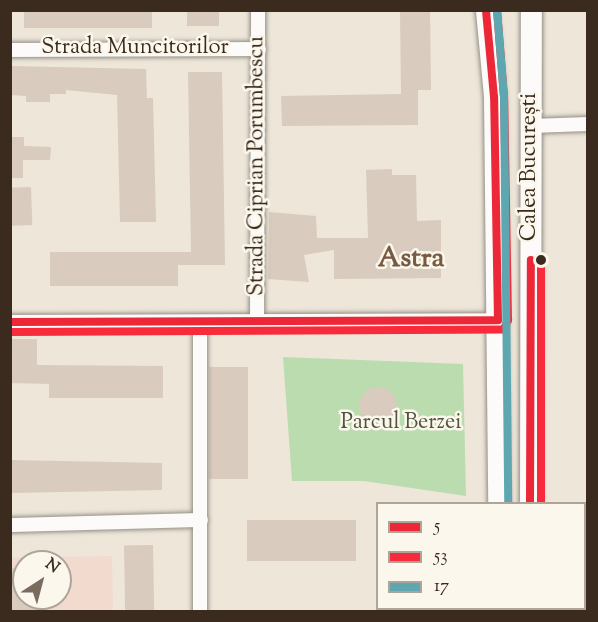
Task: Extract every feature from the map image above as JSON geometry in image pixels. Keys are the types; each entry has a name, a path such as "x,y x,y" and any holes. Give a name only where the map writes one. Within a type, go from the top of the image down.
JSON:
{"main road":[{"name":"Calea București","path":"486,10 494,98 498,320 498,502"},
{"name":"Calea București","path":"530,502 531,10"}],"street":[{"name":"Strada Ciprian Porumbescu","path":"257,322 258,10"},
{"name":"Strada Muncitorilor","path":"10,50 259,49"},
{"path":"531,126 588,124"},
{"path":"10,322 498,320"},
{"path":"200,323 200,612"},
{"path":"10,525 201,520"}],"shaded area":[{"path":"112,556 113,611 11,611 10,558 12,558 12,610 72,610 72,557"}],"green space":[{"name":"Parcul Berzei","path":"283,357 463,364 466,496 364,481 292,481"}],"building":[{"path":"24,10 152,10 152,28 24,28"},
{"path":"187,10 219,10 219,26 187,26"},
{"path":"400,10 430,10 431,90 418,90 418,125 282,126 281,96 401,94"},
{"path":"10,66 146,69 147,98 153,98 156,222 120,222 117,95 66,90 66,94 50,94 50,102 26,102 26,96 10,95"},
{"path":"188,72 222,72 225,265 178,265 178,286 50,286 50,252 191,252"},
{"path":"10,137 24,137 24,146 51,147 50,160 23,160 23,178 10,178"},
{"path":"392,169 392,175 416,175 417,221 441,220 441,278 334,279 334,250 304,255 309,282 268,279 269,212 316,216 317,238 368,238 366,170"},
{"path":"31,187 32,225 11,226 10,188"},
{"path":"10,339 37,339 37,365 163,366 163,398 49,398 49,384 10,383"},
{"path":"209,367 248,367 248,479 209,479"},
{"path":"378,387 385,388 391,393 396,399 396,413 391,419 385,424 378,425 371,424 365,419 360,413 359,406 360,399 365,393 371,388"},
{"path":"10,460 162,463 162,490 10,493"},
{"path":"247,520 356,520 356,561 247,561"},
{"path":"153,545 154,612 125,612 124,546"},
{"path":"10,568 12,568 12,610 37,610 37,612 10,612"}],"transit line":[{"name":"5","path":"10,322 498,320 494,97 486,10"},
{"name":"53","path":"10,332 504,329 508,320 504,97 497,10"},
{"name":"17","path":"497,10 504,97 508,502"},
{"name":"5","path":"530,502 531,260"},
{"name":"53","path":"541,260 541,502"}],"district":[{"name":"Astra","path":"411,259"}]}
